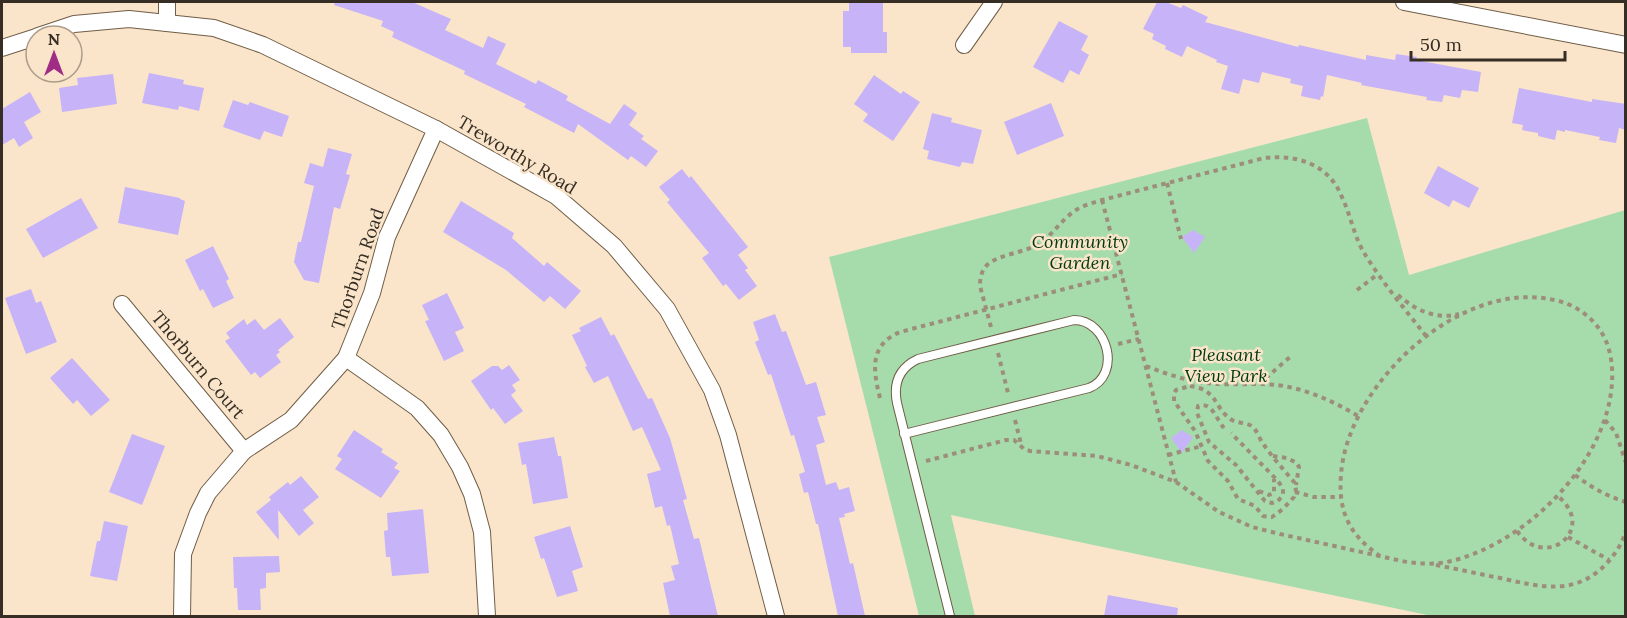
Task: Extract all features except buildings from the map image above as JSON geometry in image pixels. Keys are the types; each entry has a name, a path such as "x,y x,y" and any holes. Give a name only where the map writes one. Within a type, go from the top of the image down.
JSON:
{"street":[{"path":"167,2 167,23"},
{"path":"964,45 994,2"},
{"path":"1404,2 1626,45"},
{"name":"Treworthy Road","path":"74,24 129,19 214,28 263,45 436,129 555,196 614,246 667,309 712,390 728,435 776,616"},
{"name":"Treworthy Road","path":"2,48 24,40"},
{"name":"Thorburn Road","path":"182,616 183,554 208,493 244,451 291,420 346,358 372,293 387,237 436,129"},
{"name":"Thorburn Court","path":"122,304 244,451"},
{"path":"346,358 417,408 441,435 460,467 472,494 482,532 487,616"}],"lane":[{"path":"904,434 1096,385 1102,380 1107,365 1106,347 1098,330 1088,322 1074,320 918,359 911,362 900,373 896,387 897,403 904,434 950,616"}],"path":[{"path":"992,330 980,286 985,268 996,259 1037,245 1079,208 1264,158 1284,156 1304,160 1322,170 1336,185 1344,200 1357,241 1378,274 1426,336"},
{"path":"1167,183 1181,239"},
{"path":"1102,200 1176,482"},
{"path":"904,331 1122,274"},
{"path":"1357,290 1378,274"},
{"path":"1390,289 1409,305 1430,314 1454,315 1506,300 1534,297 1556,300 1580,310 1600,329 1610,351 1612,392 1605,420 1591,451 1558,496 1516,531 1487,547 1461,558 1430,563"},
{"path":"1380,556 1368,548 1352,529 1341,498 1341,468 1349,437 1370,396 1400,358 1426,336 1468,312"},
{"path":"1106,347 1139,339"},
{"path":"998,353 1008,393"},
{"path":"1259,385 1290,357"},
{"path":"1146,366 1215,384 1283,386 1314,394 1358,416"},
{"path":"1273,456 1287,458 1297,463 1299,467 1296,486 1295,492 1291,502 1272,517 1263,516 1255,506 1238,498 1228,481 1208,461 1191,424 1174,401 1173,393 1182,387 1190,386 1210,393 1230,418 1254,428 1262,443 1296,486"},
{"path":"1224,428 1209,405 1198,406 1197,413 1208,442 1236,465 1265,501 1272,503 1278,501 1283,495 1281,485 1231,433"},
{"path":"1014,417 1022,448"},
{"path":"1605,420 1616,433 1626,463"},
{"path":"912,465 1006,440 1017,442 1022,448 1030,451 1108,459 1142,468 1176,482 1219,512 1252,527 1402,561 1430,563 1548,587 1562,587 1592,576 1603,567 1619,547 1626,530"},
{"path":"1168,455 1208,442"},
{"path":"1575,475 1593,488 1626,502"},
{"path":"1256,489 1272,495 1275,486 1274,477"},
{"path":"1295,492 1320,498 1341,498"},
{"path":"1516,531 1528,544 1542,548 1557,545 1568,537 1572,518 1568,507 1558,496"},
{"path":"1568,537 1609,560"}],"green space":[{"name":"Pleasant View Park","path":"1367,118 1409,275 1625,210 1625,616 1432,616 951,515 975,616 919,616 829,257"}],"park label":[{"name":"Community Garden","path":"1080,252"}]}
